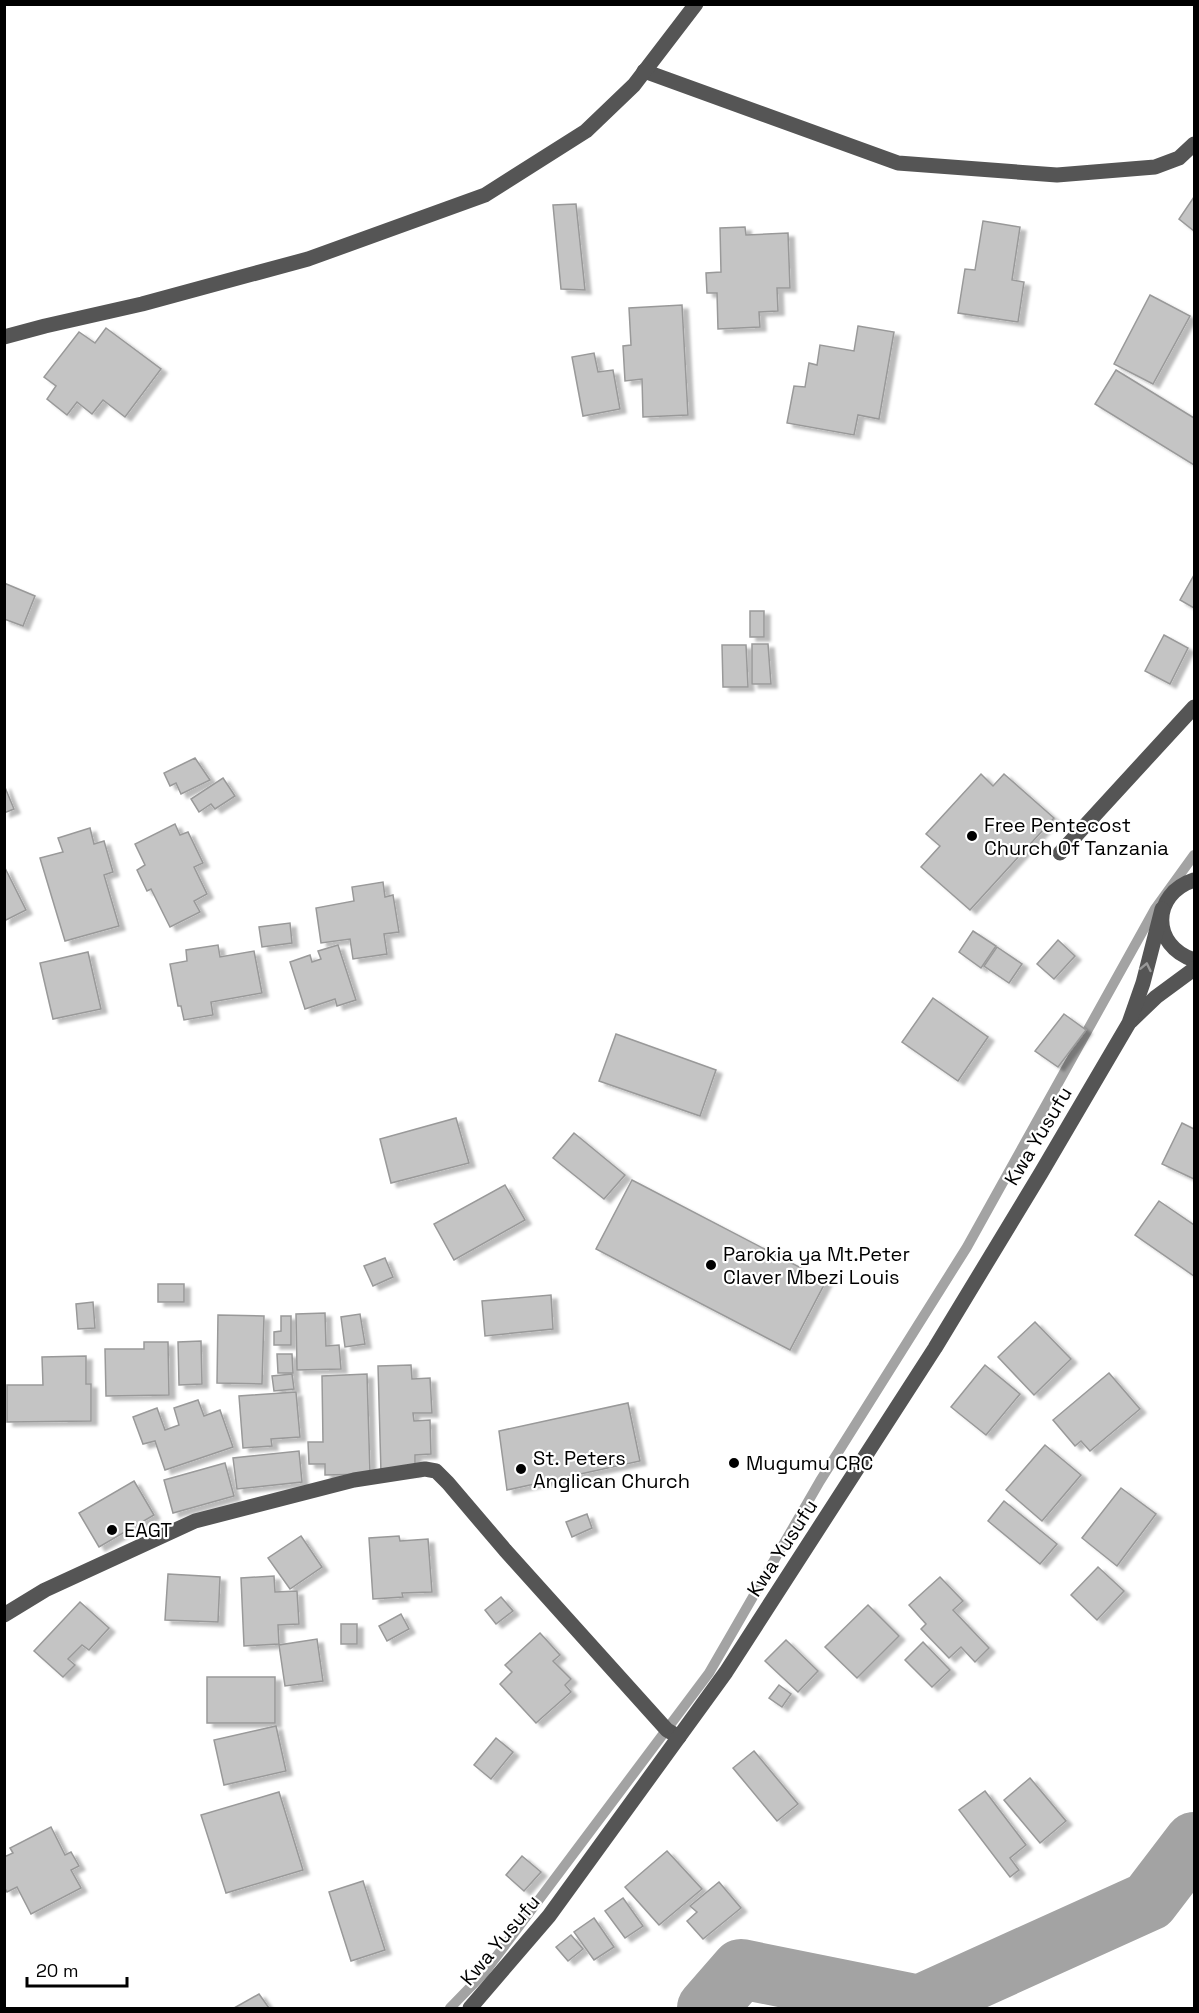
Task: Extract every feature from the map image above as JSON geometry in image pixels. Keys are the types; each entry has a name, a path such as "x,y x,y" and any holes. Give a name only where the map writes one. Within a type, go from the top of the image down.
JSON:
{"street":[{"path":"4,337 142,304 308,259 485,195 586,131 633,85 696,4"},
{"path":"644,71 898,163 1057,175 1155,166 1179,158 1194,144"},
{"path":"1179,158 1194,161"},
{"path":"1060,853 1194,707"},
{"path":"1194,874 1188,882 1170,895 1162,909 1162,926 1167,941 1178,953 1194,960"},
{"name":"Kwa Yusufu","path":"470,2008 549,1916 733,1662 935,1348 1129,1023 1162,909"},
{"name":"Kwa Yusufu","path":"1129,1023 1156,997 1194,969"},
{"path":"4,1615 45,1590 195,1521 354,1480 425,1469 436,1471 448,1483 667,1730 679,1737"}],"building":[{"path":"1194,197 1194,231 1179,219"},
{"path":"576,204 585,290 561,289 553,205"},
{"path":"983,221 1020,227 1012,280 1024,282 1018,322 958,313 965,269 975,270"},
{"path":"745,227 746,235 788,233 790,288 777,288 778,311 759,312 760,327 718,329 717,293 707,293 706,273 721,272 720,228"},
{"path":"1150,295 1190,316 1153,384 1114,364"},
{"path":"682,305 688,415 643,417 642,379 625,381 623,346 631,345 629,308"},
{"path":"858,326 894,332 879,419 858,415 854,435 787,423 794,386 805,387 809,363 817,365 820,345 854,351"},
{"path":"106,328 161,369 125,417 103,400 92,414 77,402 67,415 47,399 56,386 44,377 79,332 95,343"},
{"path":"594,353 598,372 613,370 620,409 583,416 572,357"},
{"path":"1116,370 1194,418 1194,465 1095,404"},
{"path":"1194,575 1194,608 1180,600"},
{"path":"4,583 35,596 23,626 4,619"},
{"path":"750,611 764,611 764,637 750,637"},
{"path":"1164,635 1188,648 1170,684 1145,671"},
{"path":"752,644 768,644 771,684 752,684"},
{"path":"722,645 746,645 748,687 723,687"},
{"path":"195,758 210,780 181,794 176,783 170,786 164,773"},
{"path":"981,774 993,786 1004,774 1054,818 970,910 921,867 940,846 926,834"},
{"path":"223,778 235,796 215,809 211,804 199,812 191,799"},
{"path":"4,785 14,809 4,813"},
{"path":"175,824 180,835 188,832 203,863 194,867 207,894 194,901 200,912 170,927 151,889 147,891 137,870 145,865 135,844"},
{"path":"90,828 94,844 104,841 113,872 104,875 119,926 65,941 40,858 63,852 58,838"},
{"path":"4,869 26,910 4,921"},
{"path":"383,882 385,897 393,895 399,932 384,934 387,954 353,959 350,939 321,943 316,908 354,901 352,887"},
{"path":"290,923 292,943 262,947 259,927"},
{"path":"973,931 996,946 981,968 959,952"},
{"path":"1058,940 1075,956 1054,979 1037,964"},
{"path":"218,945 220,957 254,951 262,993 211,1002 213,1015 184,1020 181,1006 178,1006 170,964 187,961 186,950"},
{"path":"338,945 356,1000 337,1006 335,999 305,1009 290,962 310,955 312,962 321,959 318,951"},
{"path":"997,947 1022,964 1009,983 984,966"},
{"path":"88,952 101,1009 53,1019 40,963"},
{"path":"933,998 988,1037 958,1081 902,1042"},
{"path":"1064,1014 1086,1030 1058,1067 1035,1051"},
{"path":"616,1034 716,1070 700,1116 599,1081"},
{"path":"456,1118 469,1163 391,1183 380,1139"},
{"path":"1182,1123 1194,1129 1194,1179 1162,1164"},
{"path":"574,1133 625,1175 604,1199 553,1158"},
{"name":"Parokia ya Mt.Peter Claver Mbezi Louis","path":"632,1180 826,1281 790,1350 596,1249"},
{"path":"505,1185 525,1220 454,1260 434,1224"},
{"path":"1159,1201 1194,1225 1194,1276 1135,1235"},
{"path":"385,1258 393,1277 373,1286 364,1266"},
{"path":"158,1284 184,1284 184,1302 158,1302"},
{"path":"551,1295 553,1329 485,1336 482,1301"},
{"path":"93,1302 95,1328 78,1329 76,1304"},
{"path":"325,1313 326,1346 339,1345 341,1369 297,1370 296,1314"},
{"path":"360,1314 365,1344 345,1347 341,1317"},
{"path":"218,1315 264,1316 262,1384 217,1383"},
{"path":"281,1316 291,1316 291,1345 274,1345 274,1332 281,1331"},
{"path":"1035,1322 1071,1359 1034,1395 998,1357"},
{"path":"201,1341 202,1384 179,1385 178,1342"},
{"path":"144,1342 168,1342 169,1395 106,1396 105,1349 144,1349"},
{"path":"277,1354 292,1354 293,1373 278,1373"},
{"path":"86,1356 86,1384 91,1384 91,1421 7,1422 7,1385 43,1385 42,1357"},
{"path":"411,1365 412,1379 430,1378 432,1413 413,1413 414,1421 430,1420 431,1454 415,1455 415,1472 381,1473 378,1366"},
{"path":"985,1365 1020,1394 986,1435 951,1407"},
{"path":"1109,1373 1140,1409 1090,1451 1081,1441 1075,1446 1053,1420"},
{"path":"292,1374 294,1389 274,1391 272,1376"},
{"path":"367,1374 370,1474 325,1475 325,1464 309,1464 308,1442 323,1442 322,1376"},
{"path":"296,1392 300,1437 271,1439 272,1446 243,1448 239,1396"},
{"path":"198,1400 204,1416 220,1410 233,1447 165,1470 155,1441 143,1444 133,1417 157,1408 165,1430 179,1425 174,1408"},
{"path":"628,1403 640,1461 507,1490 499,1431"},
{"path":"1045,1445 1081,1475 1042,1521 1006,1490"},
{"path":"299,1451 302,1482 237,1489 233,1458"},
{"path":"225,1463 234,1496 173,1513 164,1480"},
{"path":"134,1481 154,1515 99,1547 79,1513"},
{"path":"1121,1488 1156,1514 1117,1566 1082,1538"},
{"path":"1004,1501 1057,1544 1040,1564 988,1521"},
{"path":"587,1514 592,1528 572,1537 566,1522"},
{"path":"301,1536 322,1567 290,1589 268,1558"},
{"path":"399,1536 400,1541 428,1539 432,1592 402,1593 403,1597 373,1599 369,1538"},
{"path":"1098,1567 1124,1591 1097,1620 1071,1595"},
{"path":"168,1574 220,1577 218,1622 165,1620"},
{"path":"274,1576 275,1592 297,1591 299,1624 278,1625 279,1644 244,1646 241,1578"},
{"path":"940,1577 963,1601 953,1610 989,1648 975,1662 961,1647 949,1658 921,1629 926,1624 909,1605"},
{"path":"501,1597 513,1611 496,1624 485,1610"},
{"path":"80,1602 109,1628 89,1650 82,1645 68,1659 75,1665 63,1677 34,1651"},
{"path":"868,1605 899,1636 857,1678 825,1647"},
{"path":"401,1614 409,1629 387,1641 379,1626"},
{"path":"341,1624 357,1624 357,1644 341,1644"},
{"path":"540,1633 560,1655 553,1661 571,1679 565,1685 571,1692 536,1723 500,1684 512,1672 505,1665"},
{"path":"317,1639 323,1681 285,1686 279,1645"},
{"path":"786,1640 818,1671 798,1692 765,1661"},
{"path":"923,1642 950,1670 932,1687 905,1660"},
{"path":"207,1677 275,1677 275,1723 207,1723"},
{"path":"779,1685 791,1694 782,1707 769,1698"},
{"path":"276,1726 286,1771 224,1785 214,1740"},
{"path":"496,1738 513,1752 491,1779 474,1765"},
{"path":"754,1751 798,1804 777,1821 733,1768"},
{"path":"1030,1778 1066,1821 1040,1843 1004,1800"},
{"path":"985,1791 1026,1845 1010,1858 1019,1870 1010,1877 959,1810"},
{"path":"279,1792 303,1870 226,1893 201,1815"},
{"path":"51,1827 65,1855 71,1852 79,1866 71,1870 81,1888 31,1914 17,1887 7,1892 4,1887 4,1857 13,1853 10,1848"},
{"path":"667,1851 702,1889 659,1925 625,1887"},
{"path":"522,1856 541,1872 524,1891 506,1875"},
{"path":"363,1881 385,1950 351,1961 329,1892"},
{"path":"719,1882 741,1908 703,1939 687,1921 697,1912 690,1906"},
{"path":"623,1898 643,1926 625,1938 605,1911"},
{"path":"594,1918 614,1947 594,1960 574,1932"},
{"path":"571,1935 583,1949 568,1961 556,1947"},
{"path":"259,1994 269,2008 234,2008"}],"waterway":[{"path":"450,2008 484,1973 709,1673 820,1481 967,1247 1155,909 1194,855"},
{"path":"707,2008 741,1969 919,2005 1149,1901 1194,1842"}],"place":[{"name":"Free Pentecost Church Of Tanzania","path":"972,836"},
{"name":"Parokia ya Mt.Peter Claver Mbezi Louis","path":"711,1265"},
{"name":"Mugumu CRC","path":"734,1463"},
{"name":"St. Peters Anglican Church","path":"521,1469"},
{"name":"EAGT","path":"112,1530"}]}
